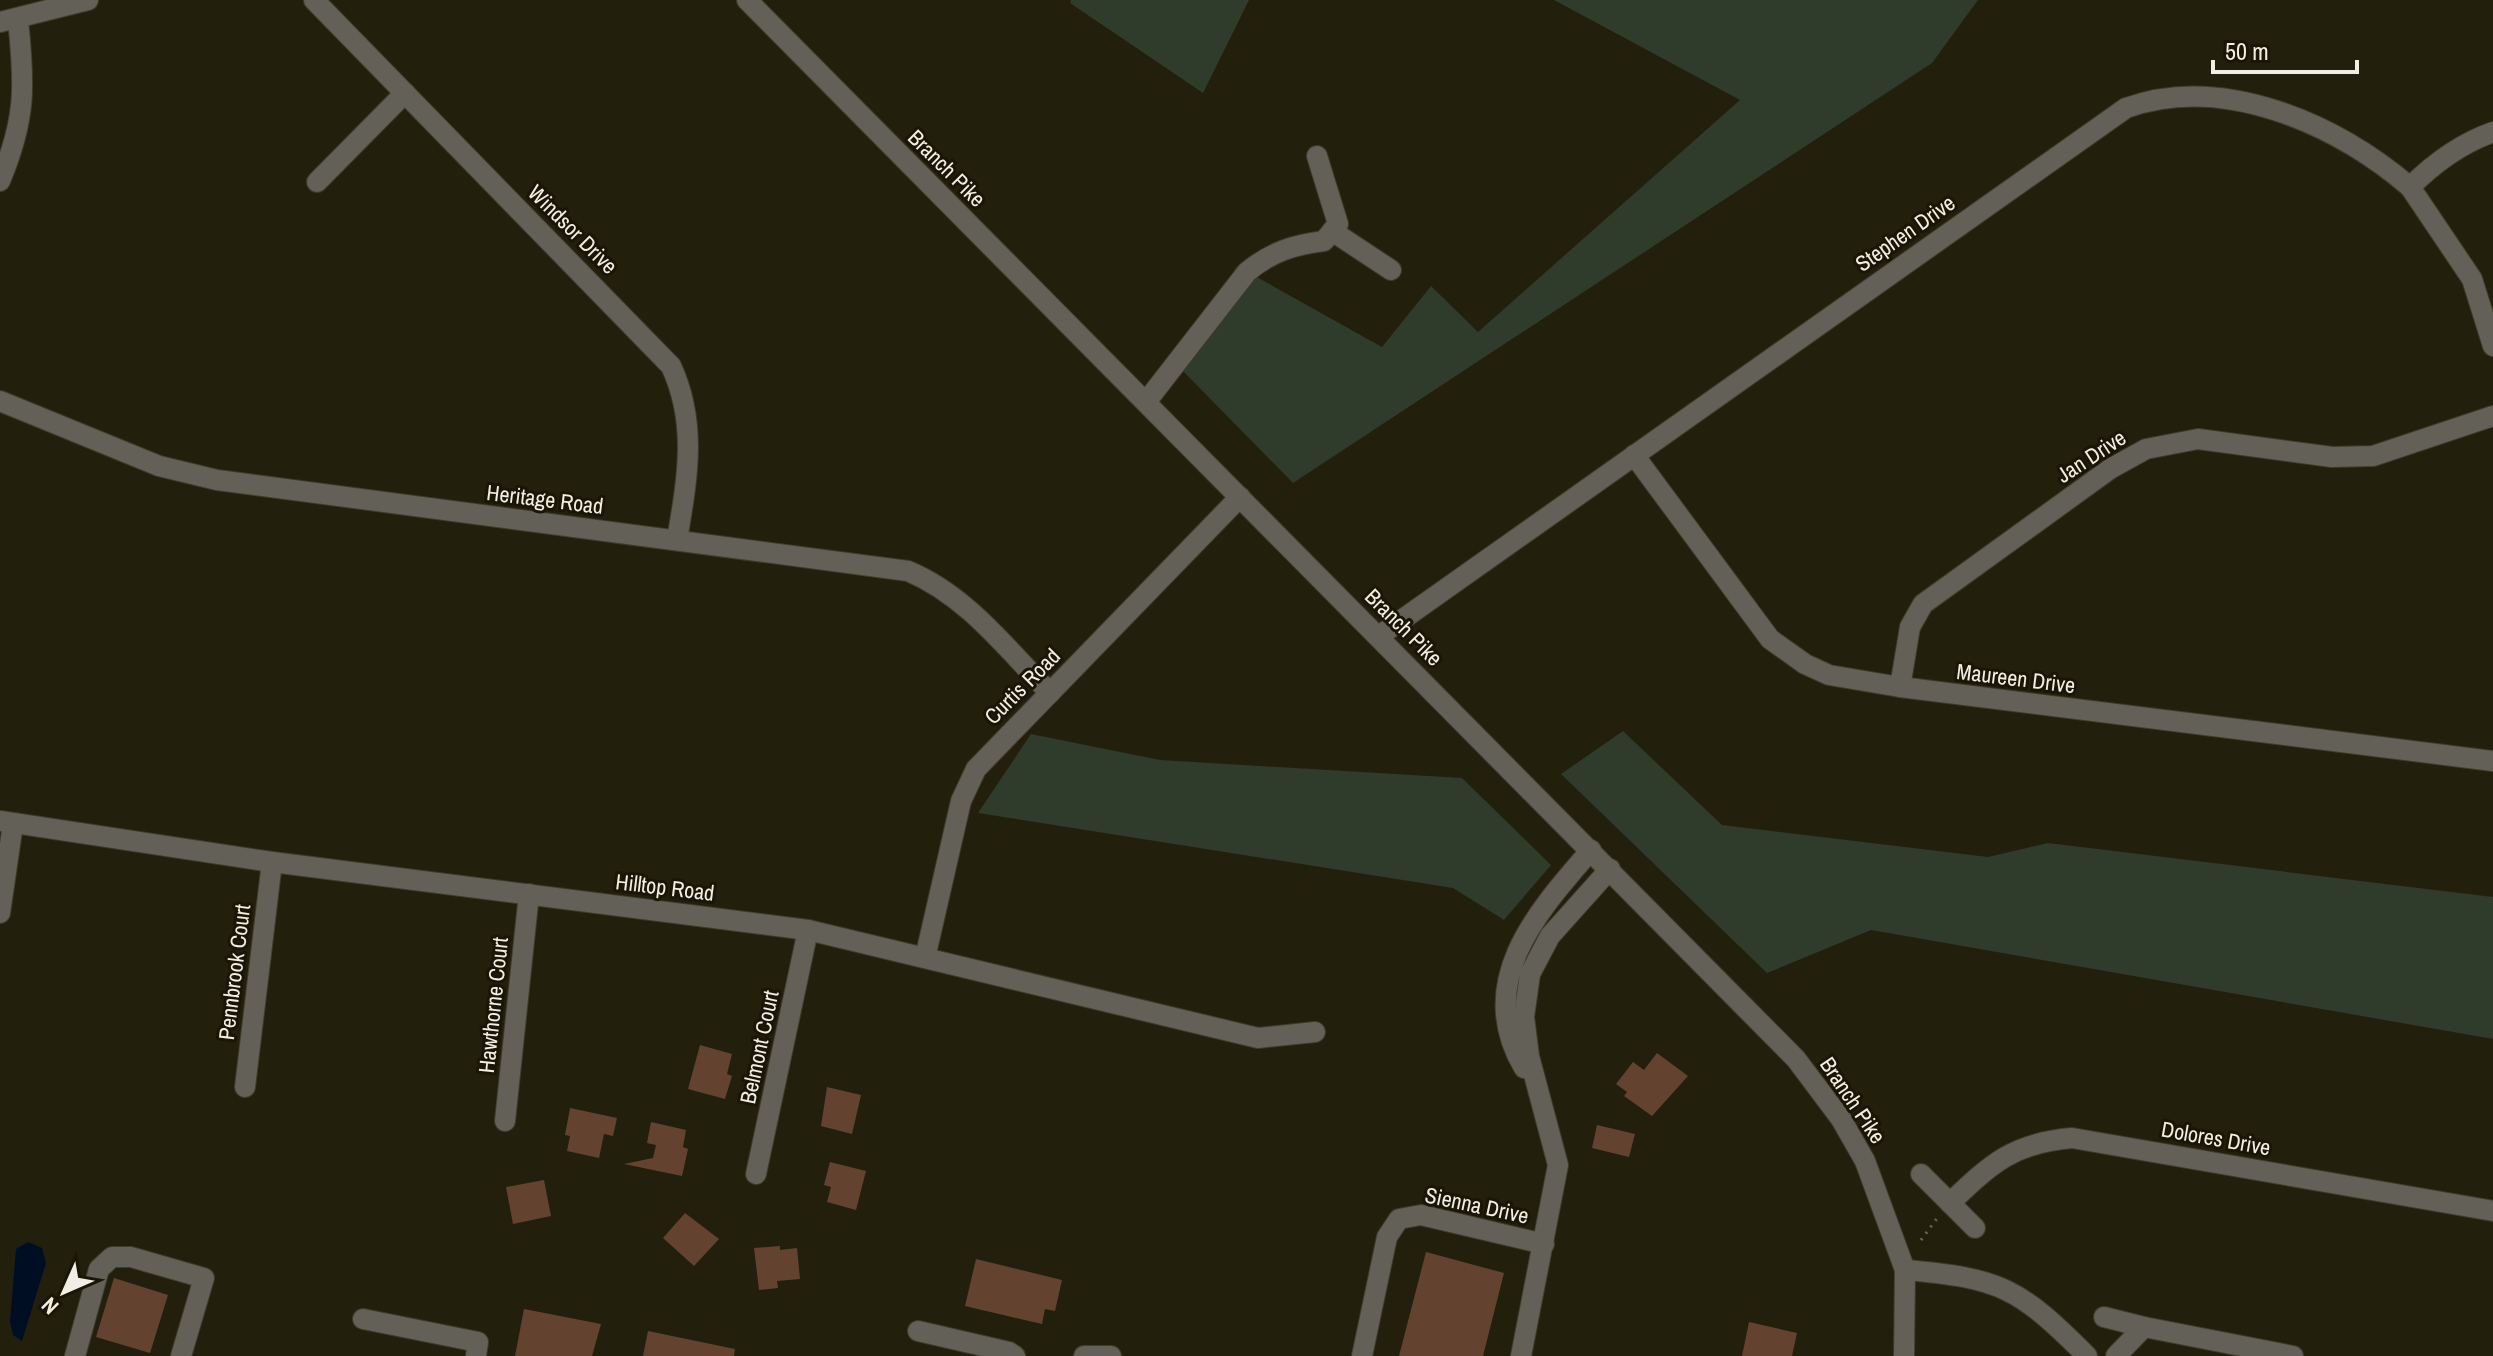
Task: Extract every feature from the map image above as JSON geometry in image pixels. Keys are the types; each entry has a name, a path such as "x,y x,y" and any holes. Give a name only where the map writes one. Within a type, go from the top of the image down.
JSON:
{"street":[{"path":"0,181 18,137 25,80 9,21 88,0"},
{"name":"Windsor Drive","path":"314,0 671,366 690,422 689,456 677,540"},
{"name":"Branch Pike","path":"747,0 1796,1059 1865,1161 1905,1270 1904,1356"},
{"path":"317,182 405,93"},
{"name":"Stephen Drive","path":"1379,636 2082,137 2126,108 2150,99 2167,95 2207,96 2306,122 2366,153 2410,187 2472,279 2493,346"},
{"path":"2410,187 2426,171 2473,140 2493,132"},
{"path":"1146,402 1247,272 1290,245 1324,241 1338,224 1317,156"},
{"path":"1332,231 1391,270"},
{"name":"Heritage Road","path":"0,401 159,466 217,480 890,567 933,581 958,600 1050,693"},
{"name":"Jan Drive","path":"1900,687 1910,627 1923,604 2110,469 2146,449 2198,439 2332,457 2373,456 2493,416"},
{"name":"Maureen Drive","path":"1634,455 1770,639 1805,664 1829,675 1900,687 2493,761"},
{"name":"Curtis Road","path":"925,958 967,785 986,755 1240,497"},
{"path":"0,913 6,822"},
{"name":"Hilltop Road","path":"6,822 272,862 808,930 1258,1038 1315,1032"},
{"name":"Sienna Drive","path":"1536,1088 1521,1063 1510,1032 1509,976 1532,921 1591,850"},
{"name":"Pennbrook Court","path":"245,1087 272,862"},
{"name":"Sienna Drive","path":"1521,1356 1558,1165 1554,1139 1536,1088 1524,1017 1530,974 1550,936 1610,869"},
{"name":"Hawthorne Court","path":"505,1121 529,894"},
{"name":"Belmont Court","path":"756,1174 808,930"},
{"name":"Dolores Drive","path":"1947,1206 2008,1152 2038,1141 2072,1138 2493,1211"},
{"path":"1921,1174 1947,1206 1975,1228"},
{"name":"Sienna Drive","path":"1362,1356 1387,1237 1399,1219 1421,1215 1544,1244"},
{"path":"75,1356 99,1269 112,1257 131,1257 204,1278 181,1356"},
{"path":"1905,1270 1957,1274 1988,1281 2020,1295 2087,1356"},
{"path":"2104,1317 2198,1346 2293,1356"},
{"path":"363,1319 478,1342 476,1356"},
{"path":"2116,1356 2144,1327"},
{"path":"918,1331 1015,1356"},
{"path":"1084,1356 1111,1356"}],"path":[{"path":"1921,1240 1947,1206"}],"green space":[{"path":"1071,0 1249,0 1203,93 1070,3"},
{"path":"1554,0 1978,0 1932,63 1293,483 1177,365 1237,266 1382,347 1431,286 1478,332 1740,100"},
{"path":"1623,731 1722,825 1988,857 2048,843 2493,897 2493,1039 1871,930 1767,973 1561,774"},
{"path":"1031,734 1160,760 1462,778 1551,865 1504,920 1453,888 978,813"}],"water":[{"path":"28,1242 42,1248 46,1263 22,1341 13,1335 10,1322 16,1249"}],"building":[{"path":"700,1045 732,1054 727,1074 732,1076 725,1099 688,1089"},
{"path":"1657,1053 1688,1076 1652,1116 1624,1096 1627,1092 1616,1084 1633,1062 1644,1070"},
{"path":"827,1087 861,1095 852,1134 821,1126"},
{"path":"570,1108 617,1118 613,1136 604,1134 599,1158 567,1151 570,1136 565,1135"},
{"path":"651,1122 686,1130 683,1147 688,1149 682,1176 624,1164 653,1158 656,1145 647,1143"},
{"path":"1597,1125 1635,1134 1629,1157 1592,1148"},
{"path":"830,1162 866,1171 856,1210 827,1202 831,1187 824,1185"},
{"path":"544,1180 551,1216 513,1224 506,1187"},
{"path":"685,1213 719,1239 694,1266 663,1238"},
{"path":"780,1246 780,1250 797,1248 800,1279 777,1281 778,1288 759,1290 754,1248"},
{"path":"1426,1252 1504,1273 1483,1356 1399,1356"},
{"path":"976,1259 1062,1280 1055,1311 1045,1309 1042,1324 965,1306"},
{"path":"114,1278 168,1295 150,1353 96,1337"},
{"path":"524,1309 601,1324 592,1356 515,1356"},
{"path":"1749,1322 1797,1333 1792,1356 1742,1356"},
{"path":"648,1331 735,1349 734,1356 643,1356"}]}
